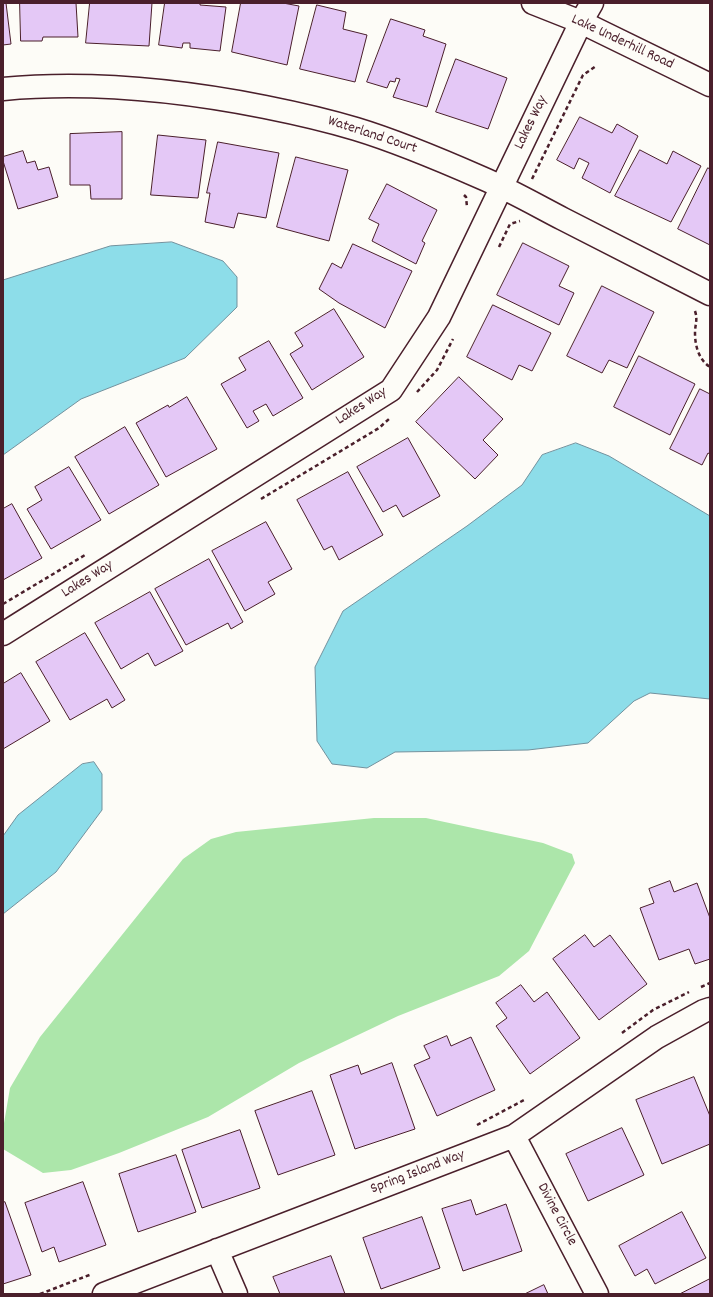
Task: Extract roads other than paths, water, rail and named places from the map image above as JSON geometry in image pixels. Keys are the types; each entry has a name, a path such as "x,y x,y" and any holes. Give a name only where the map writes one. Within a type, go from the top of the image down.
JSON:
{"street":[{"name":"Lake Underhill Road","path":"534,3 581,22 710,85"},
{"name":"Lakes Way","path":"3,634 391,390 439,317 581,22 592,3"},
{"name":"Waterland Court","path":"3,89 62,86 164,91 243,103 328,121 357,129 483,178 710,294"},
{"name":"Spring Island Way","path":"104,1294 514,1136 657,1037 710,1009"},
{"name":"Divine Circle","path":"514,1136 597,1294"},
{"path":"218,1250 236,1294"}],"water":[{"path":"172,242 223,261 237,277 237,307 185,358 81,399 3,455 3,280 110,246"},
{"path":"576,443 609,456 710,516 710,699 650,693 634,701 588,743 528,750 395,752 367,768 332,764 317,741 315,667 343,611 467,526 522,485 542,455"},
{"path":"94,762 102,774 102,810 56,872 3,914 3,836 18,815 82,764"}]}
